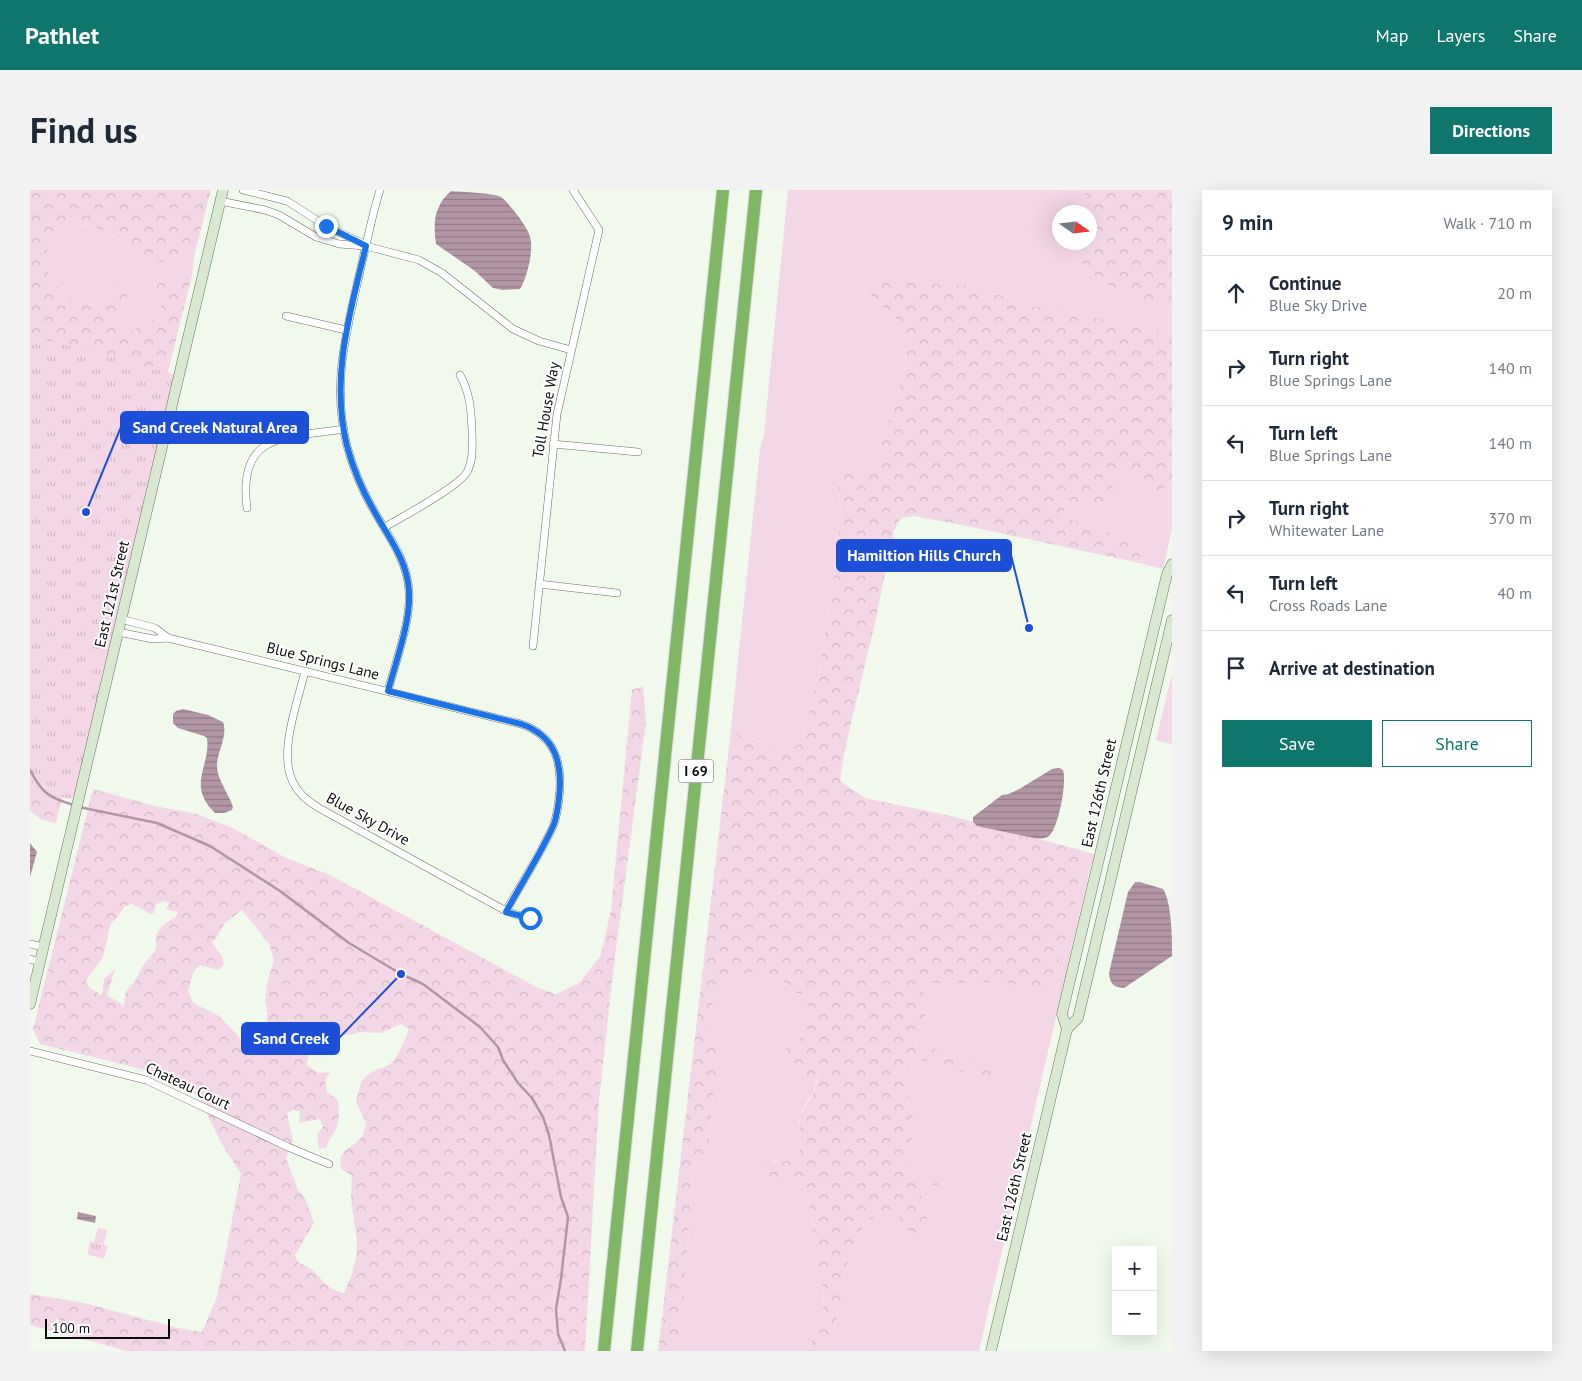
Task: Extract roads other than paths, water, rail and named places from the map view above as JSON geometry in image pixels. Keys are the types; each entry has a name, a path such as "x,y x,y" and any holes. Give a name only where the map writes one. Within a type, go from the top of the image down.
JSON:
{"highway":[{"name":"I 69","path":"604,1351 723,190"},
{"name":"I 69","path":"637,1351 756,190"}],"main road":[{"name":"East 121st Street","path":"30,1004 35,961 43,947 223,190"},
{"name":"East 126th Street","path":"992,1351 1067,1029 1062,1014 1150,641 1167,574 1172,564"},
{"name":"East 126th Street","path":"1067,1029 1078,1018 1172,620"}],"street":[{"path":"243,190 287,201 326,226 366,246"},
{"path":"380,190 346,330 340,378 340,400 348,447 359,480 404,564 409,592 407,620 388,691"},
{"name":"Toll House Way","path":"533,646 552,444 559,400 599,230 573,190"},
{"path":"220,201 265,210 279,215 316,238 339,244 366,246 400,254 430,266 442,273 513,329 538,341 571,350"},
{"path":"286,316 346,330"},
{"path":"385,527 458,482 468,470 472,454 471,402 469,393 460,375"},
{"path":"247,508 246,490 249,468 254,457 264,446 279,440 344,429"},
{"path":"552,444 638,452"},
{"path":"540,584 617,593"},
{"name":"Blue Springs Lane","path":"121,619 155,628 168,638"},
{"name":"Blue Springs Lane","path":"118,632 153,639 168,638 521,724 536,731 552,746 557,757 560,775 557,813 548,836 506,912"},
{"name":"Blue Sky Drive","path":"305,671 287,749 289,770 294,784 302,795 319,808 506,912 539,919"},
{"path":"30,944 43,947"},
{"name":"Chateau Court","path":"30,1051 146,1080 288,1147 329,1164"}],"waterway":[{"path":"30,770 38,784 47,794 74,805"},
{"path":"79,807 157,823 210,846 280,891 349,943 401,974 423,984 480,1027 498,1047 503,1060 518,1083 532,1098 543,1117 549,1135 561,1197 568,1217 556,1309 558,1334 565,1351"}],"place":[{"name":"Sand Creek Natural Area","path":"86,512"},
{"name":"Hamiltion Hills Church","path":"1029,628"},
{"name":"Sand Creek","path":"401,974"}]}
